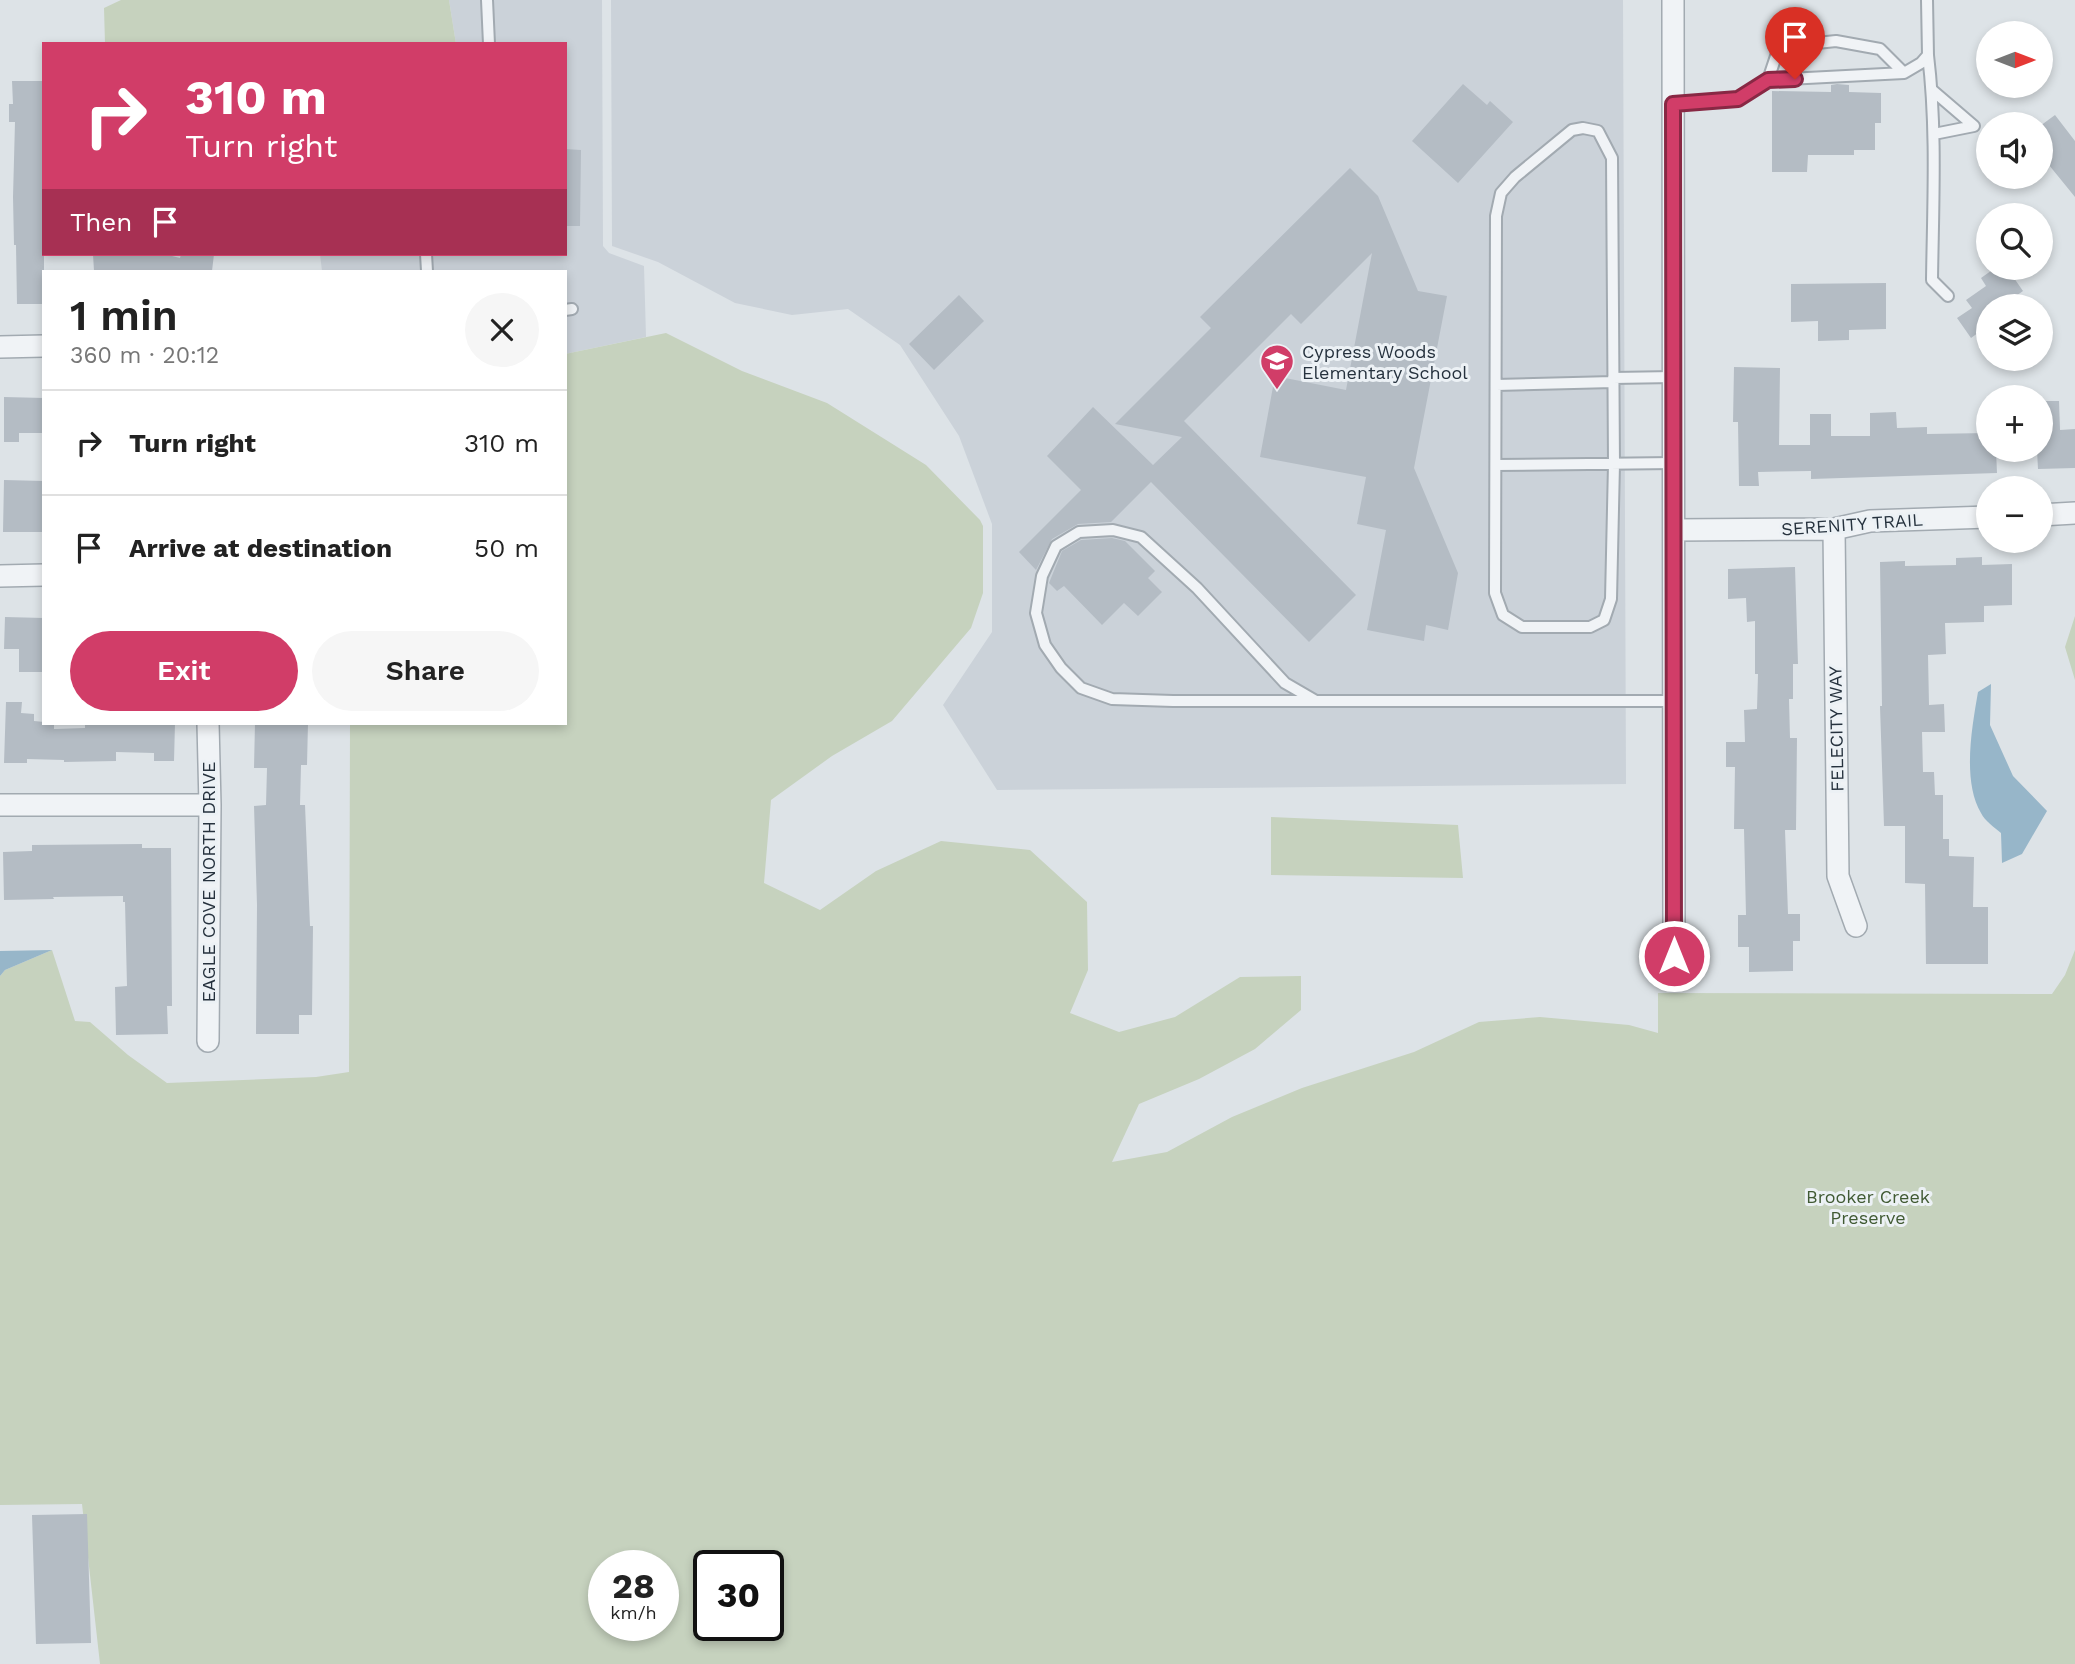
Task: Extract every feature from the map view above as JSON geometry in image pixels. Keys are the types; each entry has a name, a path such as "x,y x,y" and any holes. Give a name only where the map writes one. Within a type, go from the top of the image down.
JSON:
{"street":[{"path":"1673,0 1674,956"},
{"path":"0,346 42,346"},
{"path":"2053,514 2075,513"},
{"name":"SERENITY TRAIL","path":"1674,530 1834,529 1870,521 1976,517"},
{"name":"FELECITY WAY","path":"1834,529 1838,876 1856,926"},
{"path":"0,576 42,575"},
{"name":"EAGLE COVE NORTH DRIVE","path":"208,725 208,1041"},
{"path":"0,805 210,805"}],"lane":[{"path":"487,0 489,42"},
{"path":"1927,0 1934,134 1933,280 1948,296"},
{"path":"1768,80 1779,47 1836,41 1880,49 1904,73"},
{"path":"1673,104 1738,99 1768,80 1904,73 1921,63 1928,55"},
{"path":"1933,90 1974,125"},
{"path":"1934,134 1974,125"},
{"path":"1583,128 1598,131 1612,158 1613,380 1611,599 1604,620 1590,627 1522,627 1503,615 1495,593 1496,216 1501,193 1515,177 1572,131 1583,128"},
{"path":"1496,386 1674,377"},
{"path":"1496,465 1674,463"},
{"path":"1316,701 1285,683 1197,588 1141,537 1114,530 1079,532 1056,546 1042,576 1036,613 1045,645 1061,668 1081,688 1112,699 1173,701 1316,701 1674,701"}],"shaded area":[{"path":"449,0 602,0 603,246 609,253 644,266 646,337 567,354 567,270 322,270 320,256 567,256 567,42 456,42"},
{"name":"Cypress Woods Elementary School","path":"611,0 1623,0 1626,784 997,790 943,705 992,632 992,524 959,436 900,345 848,309 792,315 735,303 658,262 612,246"}],"green space":[{"path":"121,0 449,0 456,42 105,42 104,8"},
{"name":"Brooker Creek Preserve","path":"666,333 742,371 827,403 926,465 983,526 983,593 971,628 892,721 832,756 771,800 764,883 820,910 876,871 941,841 1030,850 1087,902 1088,970 1070,1013 1119,1032 1175,1017 1240,977 1301,976 1301,1010 1255,1049 1199,1079 1139,1104 1112,1162 1167,1152 1232,1117 1302,1088 1414,1052 1479,1022 1540,1017 1629,1025 1658,1033 1658,993 2052,994 2065,975 2075,950 2075,1664 100,1664 82,1504 0,1505 0,976 5,970 52,950 75,1021 90,1022 128,1055 167,1083 316,1077 349,1072 350,725 567,725 567,354"},
{"path":"2075,616 2075,680 2065,647"},
{"path":"1271,817 1458,825 1463,878 1271,875"}],"water":[{"path":"1991,684 1990,725 2013,776 2047,811 2022,854 2002,863 2001,833 1981,813 1975,800 1970,770 1971,737 1978,692"},
{"path":"52,950 5,970 0,976 0,951"}],"building":[{"path":"12,81 42,81 42,304 17,304 13,197 15,122 9,122 9,104 13,104"},
{"path":"1463,84 1487,105 1490,101 1513,122 1458,183 1412,141"},
{"path":"1831,85 1849,85 1849,92 1881,93 1881,123 1875,123 1875,150 1854,150 1854,155 1808,155 1807,172 1772,172 1772,91 1831,92"},
{"path":"2055,115 2075,141 2075,197 2053,170"},
{"path":"567,149 581,150 580,226 567,226"},
{"path":"1350,168 1378,196 1418,291 1447,296 1414,468 1458,573 1448,630 1426,625 1424,641 1367,630 1386,530 1357,524 1366,477 1260,457 1275,376 1346,390 1372,253 1301,324 1291,314 1184,421 1356,595 1309,642 1151,482 1111,522 1078,524 1052,539 1036,570 1019,552 1081,490 1047,456 1093,407 1153,465 1182,437 1115,424 1211,328 1200,317"},
{"path":"93,256 214,256 212,270 94,270"},
{"path":"1982,280 2015,280 2023,291 2019,294 1976,294 1976,334 1971,338 1957,318 1972,308 1966,300 1986,286"},
{"path":"1886,283 1886,329 1849,330 1849,340 1818,341 1818,321 1791,322 1791,284"},
{"path":"959,295 984,321 934,370 909,344"},
{"path":"1734,367 1780,368 1779,445 1810,445 1810,414 1831,414 1831,436 1870,436 1870,413 1896,412 1897,428 1927,427 1927,434 1976,433 1976,462 1997,462 1997,473 1811,479 1811,471 1758,472 1759,486 1739,486 1738,422 1733,422"},
{"path":"4,397 42,398 42,433 19,433 19,442 4,442"},
{"path":"2053,401 2059,401 2060,430 2075,429 2075,468 2038,469 2038,462 2053,462"},
{"path":"4,480 42,481 42,532 3,532"},
{"path":"1112,538 1125,541 1155,571 1148,578 1162,592 1138,616 1124,603 1102,625 1064,586 1057,591 1049,583 1062,551 1081,540"},
{"path":"1982,557 1982,565 2012,564 2012,605 1984,606 1984,622 1945,623 1946,654 1928,655 1929,705 1944,704 1945,732 1922,732 1923,772 1934,772 1935,795 1943,795 1943,839 1949,839 1949,856 1974,857 1973,907 1988,907 1988,964 1926,964 1925,884 1905,883 1905,826 1884,826 1880,706 1880,562 1905,561 1905,566 1956,565 1956,558"},
{"path":"1795,567 1798,664 1793,664 1793,699 1789,699 1790,738 1797,738 1796,830 1785,830 1788,914 1800,914 1800,941 1793,941 1793,971 1749,972 1749,947 1738,947 1738,915 1746,915 1744,829 1734,829 1735,767 1726,767 1726,742 1745,742 1744,710 1757,709 1758,674 1755,674 1755,621 1747,622 1746,598 1728,599 1728,569"},
{"path":"5,617 42,618 42,672 19,672 19,649 4,649"},
{"path":"6,702 22,702 21,713 34,714 34,721 42,722 42,725 54,725 54,729 85,728 85,725 175,725 174,761 154,761 154,753 116,752 116,761 64,762 27,759 27,763 4,763"},
{"path":"255,725 308,725 307,765 301,765 300,805 305,805 310,926 313,926 312,1015 299,1015 299,1034 256,1034 257,905 254,806 266,805 267,768 254,768"},
{"path":"142,844 142,848 171,848 172,1006 167,1006 168,1034 116,1035 115,987 127,986 123,896 4,900 3,852 32,851 32,845"},
{"path":"87,1514 91,1643 36,1644 32,1515"}],"place":[{"name":"Cypress Woods Elementary School","path":"1277,391"}],"route":[{"path":"1674,956 1673,104 1738,99 1768,80 1795,79"}]}
